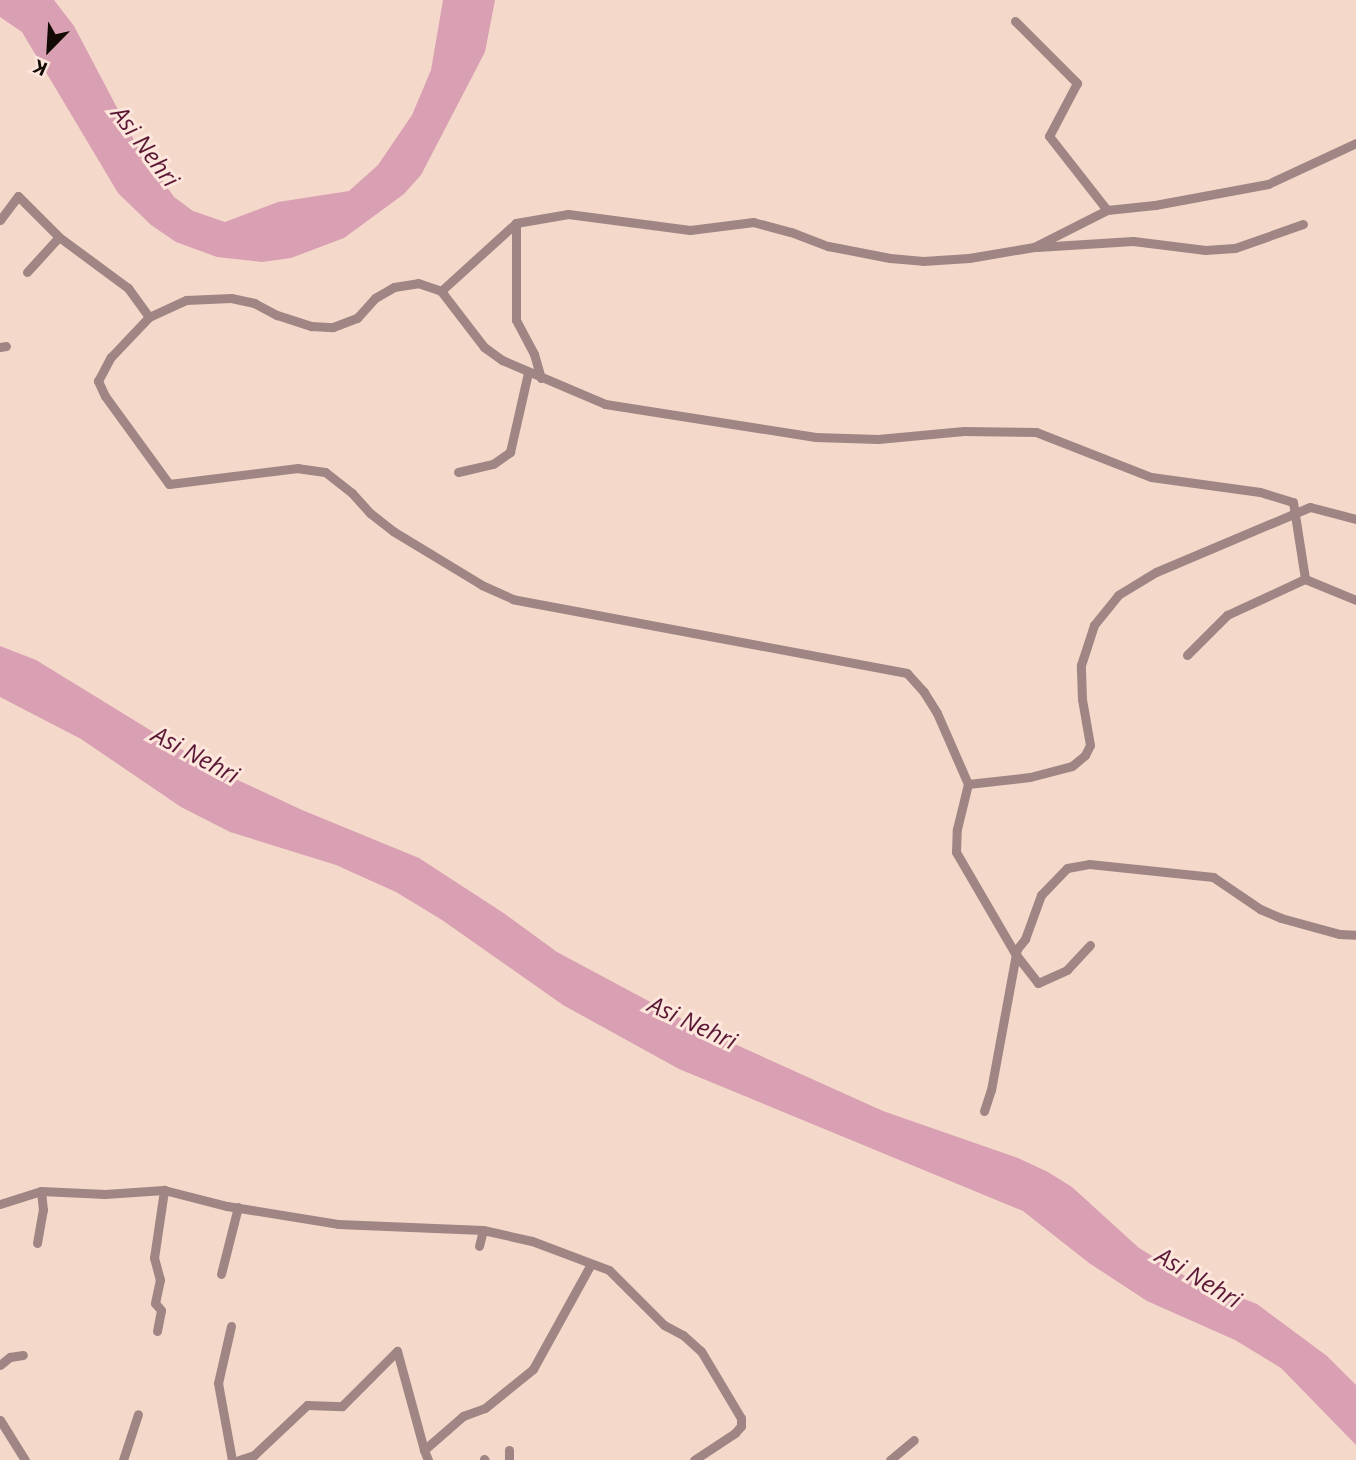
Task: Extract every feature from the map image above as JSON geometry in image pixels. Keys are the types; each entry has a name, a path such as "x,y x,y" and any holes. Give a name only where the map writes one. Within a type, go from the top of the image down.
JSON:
{"street":[{"path":"1015,21 1077,83 1049,136 1107,210"},
{"path":"1034,247 1107,210 1268,184 1356,143"},
{"path":"0,220 18,196 59,237 128,288 149,317"},
{"path":"441,291 516,223 568,214 690,229 753,222 792,232 828,246 923,261 969,258 1034,247 1133,242 1205,250 1235,248 1303,224"},
{"path":"516,223 516,320 534,354 541,378"},
{"path":"27,272 59,237"},
{"path":"1090,945 1068,970 1038,983 1016,955 956,852 957,830 968,785 937,713 924,692 907,673 513,599 482,585 393,531 325,472 298,468 169,484 105,396 98,381 128,336 149,317 186,300 208,297 254,303 277,315 311,326 333,327 357,318 375,298 394,287 418,283 441,291 484,347 502,360 605,404 815,437 878,439 964,431 1036,432 1152,477 1259,492 1293,502 1305,579"},
{"path":"458,472 493,464 510,452 528,373"},
{"path":"968,785 1030,778 1072,766 1086,755 1090,745 1082,699 1081,665 1094,625 1118,595 1156,572 1310,507 1356,519"},
{"path":"1187,655 1227,615 1305,579 1356,600"},
{"path":"984,1111 991,1090 1016,955 1041,895 1060,872 1089,864 1213,877 1270,914 1339,934 1356,934"},
{"path":"157,1331 161,1310 155,1303 160,1280 154,1258 164,1190"},
{"path":"0,1204 41,1191 105,1194 164,1190 238,1207 338,1224 484,1230 532,1241 609,1269 664,1325 683,1335 701,1351 741,1418 741,1426 735,1433 694,1460"},
{"path":"37,1243 43,1210 41,1191"},
{"path":"221,1274 238,1207"},
{"path":"480,1246 484,1230"},
{"path":"424,1450 463,1416 485,1408 533,1368 591,1264"},
{"path":"231,1326 218,1383 232,1460"},
{"path":"239,1460 254,1455 307,1405 342,1406 397,1351 428,1460"},
{"path":"0,1365 10,1357 23,1355"},
{"path":"123,1460 138,1414"},
{"path":"0,1420 25,1460"},
{"path":"890,1460 914,1440"}],"shaded area":[{"path":"0,0 54,0 74,26 134,140 174,197 193,211 225,222 278,202 349,191 378,165 412,115 431,70 443,0 495,0 485,52 421,175 404,194 344,238 291,258 262,262 217,257 176,242 151,225 118,193 22,32 0,17"},
{"path":"0,646 36,660 212,768 302,810 419,858 505,914 557,952 699,1028 883,1111 1018,1158 1048,1172 1072,1187 1139,1248 1185,1276 1257,1304 1327,1356 1356,1385 1356,1445 1281,1368 1235,1340 1147,1301 1089,1263 1023,1211 679,1069 563,1005 442,920 396,892 336,865 230,832 181,807 81,739 0,697"}],"water label":[{"name":"Asi Nehri","path":"146,146"},
{"name":"Asi Nehri","path":"196,754"},
{"name":"Asi Nehri","path":"693,1022"},
{"name":"Asi Nehri","path":"1199,1277"}]}
